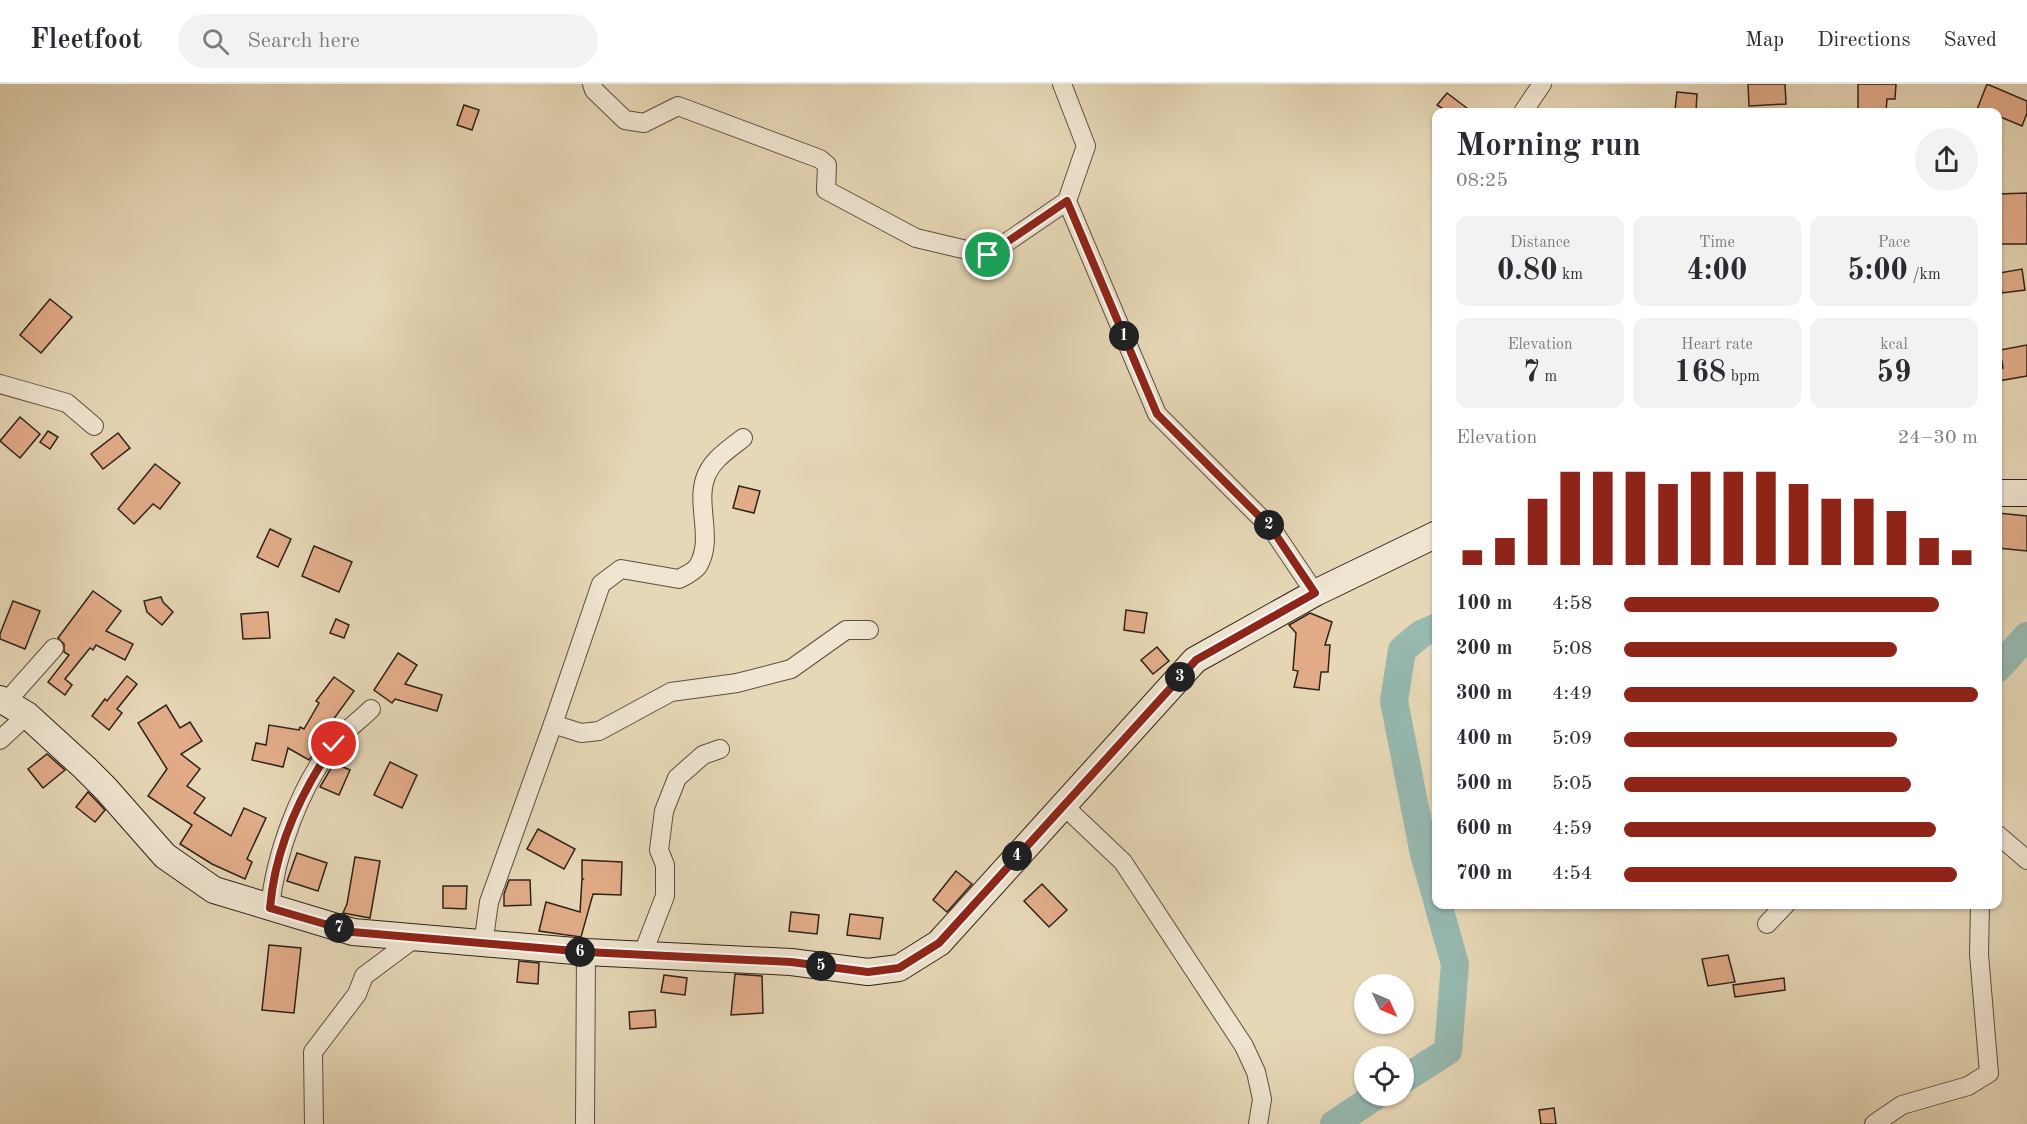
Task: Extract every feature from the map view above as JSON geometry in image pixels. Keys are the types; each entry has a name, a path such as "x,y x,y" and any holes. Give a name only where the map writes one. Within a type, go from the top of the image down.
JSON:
{"street":[{"path":"592,84 594,90 625,120 644,123 678,106 820,159 826,165 826,190 916,238 988,255 1067,201 1086,146 1062,84"},
{"path":"1526,108 1542,84"},
{"path":"1067,201 1157,414 1272,529 1315,593"},
{"path":"0,384 67,403 94,426"},
{"path":"483,945 489,902 601,584 621,569 679,579 698,567 705,547 702,495 706,477 717,459 743,438"},
{"path":"2002,493 2027,493"},
{"path":"11,705 106,789 165,856 214,890 270,908 352,932 483,945 791,962 868,972 899,968 939,943 1196,660 1315,593 1432,536"},
{"path":"553,724 581,733 599,731 671,692 737,683 791,669 846,630 869,630"},
{"path":"0,740 11,705 54,648"},
{"path":"270,908 272,884 295,810 314,774 334,744 371,709"},
{"path":"643,953 665,896 665,865 659,850 664,810 677,778 703,755 720,749"},
{"path":"1063,805 1123,862 1244,1046 1256,1072 1262,1099 1258,1124"},
{"path":"2002,838 2027,860"},
{"path":"1767,924 1781,909"},
{"path":"1874,1124 1902,1105 1968,1086 1989,1072 1979,954 1980,909"},
{"path":"314,1124 313,1052 357,994 364,976 415,938"},
{"path":"585,1124 586,952"}],"building":[{"path":"1748,84 1785,84 1786,104 1749,106"},
{"path":"1858,84 1896,84 1895,99 1887,99 1886,108 1858,108"},
{"path":"1987,84 2027,101 2027,113 2022,126 2002,118 2002,108 1978,108"},
{"path":"1677,92 1697,94 1696,108 1675,108"},
{"path":"1447,93 1467,108 1442,108 1437,105"},
{"path":"464,105 479,110 472,130 457,125"},
{"path":"2027,193 2027,244 2002,244 2002,194"},
{"path":"2022,269 2025,290 2002,293 2002,272"},
{"path":"50,299 72,317 41,353 20,335"},
{"path":"2027,345 2027,376 2002,380 2002,350"},
{"path":"20,417 40,434 20,458 0,441"},
{"path":"48,431 58,437 50,449 40,442"},
{"path":"118,433 130,448 103,469 91,454"},
{"path":"155,464 180,483 160,509 153,504 134,524 118,509"},
{"path":"739,486 760,491 754,513 733,508"},
{"path":"2002,513 2027,516 2027,551 2002,548"},
{"path":"270,529 291,539 278,567 257,557"},
{"path":"314,546 352,562 339,592 302,576"},
{"path":"93,591 121,611 106,631 133,644 125,660 96,645 93,650 90,648 65,679 72,685 65,695 48,682 69,655 64,652 64,644 58,638"},
{"path":"161,597 173,612 162,625 147,612 144,601"},
{"path":"13,601 40,611 25,649 0,639"},
{"path":"1126,610 1147,613 1144,633 1124,630"},
{"path":"268,612 270,638 243,639 241,614"},
{"path":"1310,613 1332,622 1325,645 1330,645 1328,672 1321,672 1319,690 1294,687 1298,671 1293,670 1296,633 1289,625"},
{"path":"336,619 349,625 344,638 330,633"},
{"path":"1157,647 1169,661 1153,674 1141,660"},
{"path":"398,653 417,665 405,684 442,695 437,711 395,699 392,703 374,690"},
{"path":"127,676 137,684 117,709 122,713 109,730 92,716"},
{"path":"334,677 354,691 325,731 329,733 309,760 288,748 283,767 252,760 256,743 266,745 269,725 304,729 319,703 316,701"},
{"path":"166,705 180,728 190,722 202,741 181,754 200,769 187,786 205,798 194,813 231,836 244,808 266,818 247,859 252,862 245,879 212,864 180,844 192,825 148,796 167,769 138,723"},
{"path":"47,754 65,770 43,788 28,769"},
{"path":"390,762 417,775 402,808 374,795"},
{"path":"334,763 350,770 339,795 320,787"},
{"path":"88,792 105,810 95,822 76,807"},
{"path":"538,829 575,849 564,869 527,849"},
{"path":"297,853 327,863 318,891 287,881"},
{"path":"355,857 380,861 370,918 343,913 347,904"},
{"path":"582,860 622,862 621,895 593,894 581,937 539,931 546,902 580,912"},
{"path":"956,871 972,884 947,912 933,900"},
{"path":"509,880 530,880 531,905 504,906 504,894"},
{"path":"1042,884 1067,910 1049,927 1024,901"},
{"path":"443,886 467,886 466,909 443,908"},
{"path":"791,912 819,915 817,934 789,931"},
{"path":"850,914 883,918 880,939 847,935"},
{"path":"269,945 301,948 294,1013 262,1010"},
{"path":"1728,955 1735,982 1708,986 1702,959"},
{"path":"519,961 539,963 538,984 517,982"},
{"path":"735,974 762,976 763,1013 731,1015"},
{"path":"664,975 687,978 685,995 661,992"},
{"path":"1784,978 1785,990 1735,997 1733,985"},
{"path":"655,1010 656,1027 630,1029 629,1012"},
{"path":"1554,1108 1556,1124 1541,1124 1539,1110"}],"waterway":[{"path":"1432,629 1421,634 1402,650 1394,701 1424,854 1432,882"},
{"path":"2002,664 2027,636"},
{"path":"1414,1073 1448,1051 1455,964 1439,909"},
{"path":"1334,1124 1361,1106"}],"route":[{"path":"334,744 314,774 295,810 272,884 270,908 352,932 483,945 791,962 868,972 899,968 939,943 1196,660 1315,593 1272,529 1157,414 1067,201 988,255"}]}
